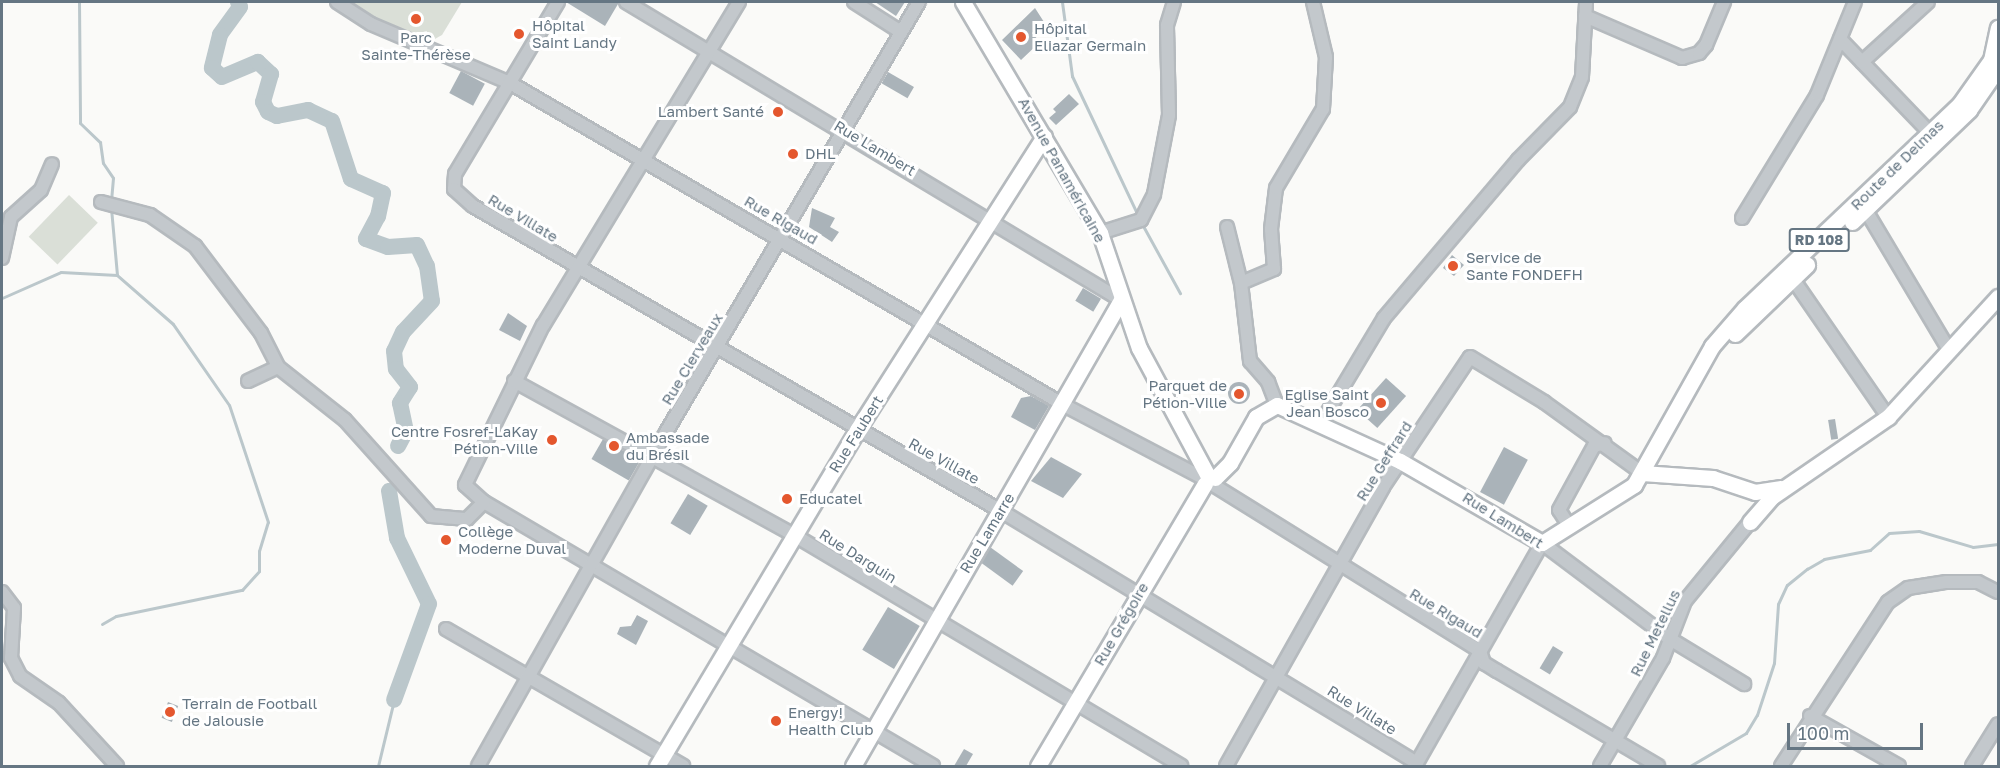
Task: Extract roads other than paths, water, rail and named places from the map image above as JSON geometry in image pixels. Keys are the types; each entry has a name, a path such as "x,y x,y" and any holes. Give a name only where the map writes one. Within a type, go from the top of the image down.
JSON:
{"main road":[{"name":"Avenue Panaméricaine","path":"963,2 1100,233 1139,348 1210,481"},
{"name":"Route de Delmas","path":"1862,205 1959,105 1996,49 1998,28"},
{"name":"Route de Delmas","path":"1542,543 1624,493 1646,468 1713,346 1862,205 1969,110 1998,68"},
{"name":"Rue Faubert","path":"660,760 857,430 990,217 1044,136"},
{"path":"1750,522 1786,486 1888,417 1998,297"},
{"name":"Rue Lamarre","path":"853,766 934,620 1064,405 1121,300"},
{"name":"Rue Lambert","path":"1276,405 1321,423 1400,461 1542,543"},
{"name":"Rue Grégoire","path":"1038,766 1138,594 1210,481 1230,463 1256,417 1276,405"},
{"path":"1646,468 1713,478 1745,489 1786,486"},
{"path":"1745,489 1754,509 1750,522"}],"street":[{"name":"Rue Rigaud","path":"336,2 371,24 510,83 642,160 782,237 1064,405 1210,481 1480,651 1484,663 1658,766"},
{"path":"510,83 558,2"},
{"name":"Rue Lambert","path":"626,2 844,129 990,217 1121,300"},
{"path":"739,2 578,267 514,381 465,485 484,502 590,566 933,766"},
{"path":"854,2 901,32"},
{"name":"Rue Clerveaux","path":"478,766 652,457 919,2"},
{"path":"1100,233 1141,220 1154,194 1169,115 1167,25 1174,2"},
{"path":"1241,283 1275,269 1271,229 1276,188 1323,109 1326,57 1313,2"},
{"path":"1321,423 1384,318 1518,160 1570,107 1582,77 1586,2"},
{"path":"1585,16 1682,58 1699,53 1706,45 1724,2"},
{"path":"1742,218 1817,95 1855,2"},
{"path":"1862,62 1928,2"},
{"path":"1840,39 1930,133"},
{"name":"Rue Villate","path":"510,83 455,174 454,189 715,349 1001,511 1280,677 1416,764"},
{"path":"2,258 11,217 41,190 52,164"},
{"path":"101,202 150,215 195,246 261,333 278,367 345,420 431,516 467,519 484,502"},
{"path":"1862,205 1950,350"},
{"path":"1227,227 1241,283 1250,361 1268,382 1276,405"},
{"path":"1790,274 1888,417"},
{"name":"Rue Geffrard","path":"1226,766 1280,677 1400,461 1470,357 1475,357 1646,468"},
{"path":"248,381 278,367"},
{"name":"Rue Darguin","path":"514,381 794,535 1181,766"},
{"path":"1569,527 1559,510 1594,446 1605,443"},
{"name":"Rue Metellus","path":"1600,766 1670,639 1685,601 1750,522"},
{"path":"1416,764 1542,543"},
{"name":"Rue Lambert","path":"1542,543 1670,639 1744,684"},
{"path":"1781,766 1810,716 1888,602 1908,588 1978,582 1998,592"},
{"path":"2,592 14,608 11,658 20,676 59,703 117,766"},
{"path":"446,629 527,676 660,760 683,766"},
{"path":"1810,716 1899,766"},
{"path":"1972,766 1998,724"}],"waterway":[{"path":"79,2 80,123 100,142 103,163 113,178 111,201"},
{"path":"238,2 240,7 220,35 212,68 222,77 258,62 271,74 263,102 268,112 277,116 308,110 332,121 351,179 383,193 378,216 366,239 388,247 417,245 427,266 432,301 403,332 394,351 396,369 410,387 400,403 406,431 398,446"},
{"path":"1062,2 1072,76 1139,218"},
{"path":"2,298 61,272 117,275 111,208"},
{"path":"1142,224 1180,293"},
{"path":"102,624 116,616 242,590 259,571 259,551 268,522 229,405 173,324 117,275"},
{"path":"389,491 397,538 429,604 394,700"},
{"path":"1690,766 1746,733 1757,715 1774,663 1778,604 1787,585 1807,569 1824,559 1870,550 1889,533 1919,531 1973,547 1998,544"},
{"path":"378,766 394,700"}],"place":[{"name":"Parc Sainte-Thérèse","path":"416,19"},
{"name":"Hôpital Saint Landy","path":"519,34"},
{"name":"Hôpital Eliazar Germain","path":"1021,37"},
{"name":"Lambert Santé","path":"778,112"},
{"name":"DHL","path":"793,154"},
{"name":"Service de Sante FONDEFH","path":"1453,266"},
{"name":"Parquet de Pétion-Ville","path":"1239,394"},
{"name":"Eglise Saint Jean Bosco","path":"1381,403"},
{"name":"Centre Fosref-LaKay Pétion-Ville","path":"552,440"},
{"name":"Ambassade du Brésil","path":"614,446"},
{"name":"Educatel","path":"787,499"},
{"name":"Collège Moderne Duval","path":"446,540"},
{"name":"Terrain de Football de Jalousie","path":"170,712"},
{"name":"Energy! Health Club","path":"776,721"}]}
